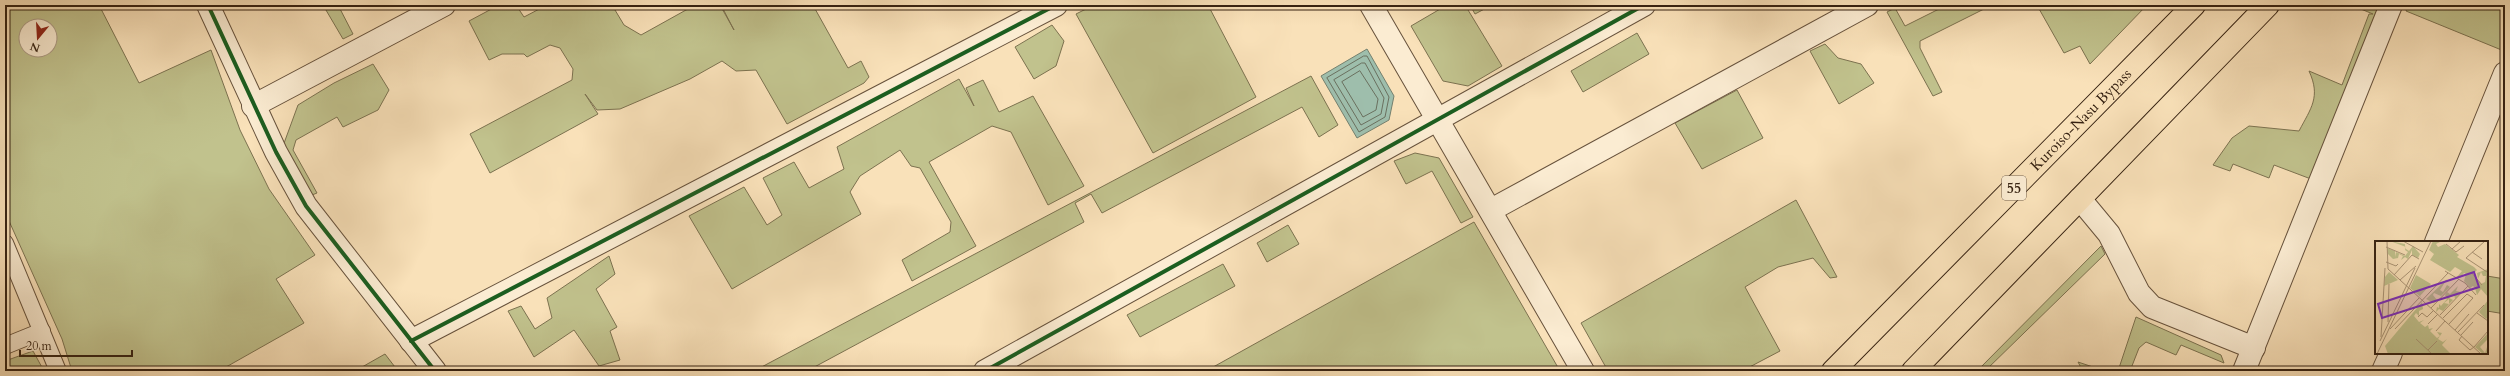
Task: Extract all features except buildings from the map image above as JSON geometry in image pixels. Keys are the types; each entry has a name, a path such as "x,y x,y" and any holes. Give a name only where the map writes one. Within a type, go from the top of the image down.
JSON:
{"main road":[{"name":"Kuroiso-Nasu Bypass","path":"1833,371 2194,5"},
{"path":"1913,371 2268,5"}],"street":[{"path":"208,5 253,106 276,152 306,206 435,371"},
{"path":"253,106 444,5"},
{"path":"411,341 1056,5"},
{"path":"1370,5 1437,120 1492,210 1583,371"},
{"path":"985,371 1644,5"},
{"path":"1492,210 1867,5"},
{"path":"2244,371 2391,5"},
{"path":"2436,241 2505,73"},
{"path":"2080,199 2109,234 2139,293 2152,308 2254,348"},
{"path":"2383,371 2391,354"}],"lane":[{"path":"5,244 58,371"},
{"path":"5,346 42,331"}],"green space":[{"path":"5,5 99,5 139,83 211,50 240,130 269,189 315,255 276,279 304,323 219,371 72,371 62,339 5,212"},
{"path":"323,5 338,5 353,34 343,39"},
{"path":"499,5 516,5 524,17 547,5 612,5 624,25 641,35 695,5 720,5 734,30 721,5 816,5 814,7 848,68 861,61 869,77 864,83 787,124 756,70 736,71 722,61 690,79 620,109 597,110 585,94 598,114 490,173 470,134 572,80 573,69 560,48 550,45 527,57 524,54 502,54 489,60 469,21"},
{"path":"1094,5 1208,5 1256,97 1153,153 1076,14"},
{"path":"1447,5 1465,5 1502,66 1468,86 1443,81 1411,26"},
{"path":"1470,5 1492,5 1475,14"},
{"path":"1947,5 1987,5 1988,7 1920,41 1920,48 1942,92 1933,96 1887,12 1895,8 1905,26"},
{"path":"2041,5 2147,5 2090,64 2080,46 2064,53 2038,7"},
{"path":"2351,5 2379,5 2311,179 2274,165 2269,178 2233,164 2230,171 2213,165 2232,138 2249,126 2299,131 2311,109 2313,102 2313,80 2309,71 2342,85 2369,14 2373,14"},
{"path":"2408,5 2505,5 2504,51 2406,11"},
{"path":"1052,25 1064,41 1056,66 1034,79 1015,47"},
{"path":"1637,33 1649,54 1583,92 1571,71"},
{"path":"1825,44 1838,58 1861,64 1874,83 1839,104 1810,51"},
{"path":"373,64 389,90 378,110 343,127 337,117 296,140 293,150 317,193 312,195 283,146 298,105 334,83"},
{"path":"1311,76 1338,125 1319,137 1302,107 1102,213 1091,194 1075,203 1084,222 807,371 754,371"},
{"path":"959,79 974,106 966,88 983,80 999,112 1033,96 1084,186 1048,205 1011,132 992,126 929,162 976,246 912,281 902,260 950,232 951,222 920,168 911,166 900,150 860,176 850,192 861,214 732,289 689,216 744,187 767,225 782,215 763,178 794,162 809,188 844,169 837,147"},
{"path":"1737,90 1763,138 1702,169 1675,123"},
{"path":"1415,153 1439,158 1473,217 1461,223 1432,171 1406,184 1394,161"},
{"path":"1796,200 1837,277 1830,278 1813,258 1778,267 1745,287 1780,351 1742,371 1608,371 1581,323"},
{"path":"1474,222 1560,371 1206,371"},
{"path":"1288,225 1299,244 1267,262 1257,243"},
{"path":"2101,246 2105,254 1985,371 1977,371"},
{"path":"609,256 615,274 596,289 617,327 610,331 620,360 599,366 574,330 534,357 508,311 521,306 535,329 552,318 547,298"},
{"path":"1223,264 1235,286 1140,337 1127,315"},
{"path":"2488,276 2505,279 2505,314 2488,311"},
{"path":"2136,317 2221,355 2224,363 2181,345 2176,355 2146,342 2139,348 2130,371 2118,371"},
{"path":"33,351 44,371 5,371 5,361"},
{"path":"385,354 398,371 355,371"},
{"path":"2078,362 2105,371 2083,371"}],"water":[{"path":"1367,49 1394,96 1389,120 1357,138 1321,76"}],"cycle path":[{"path":"208,5 276,152 306,206 435,371"},
{"path":"411,341 1056,5"},
{"path":"985,371 1644,5"}]}
